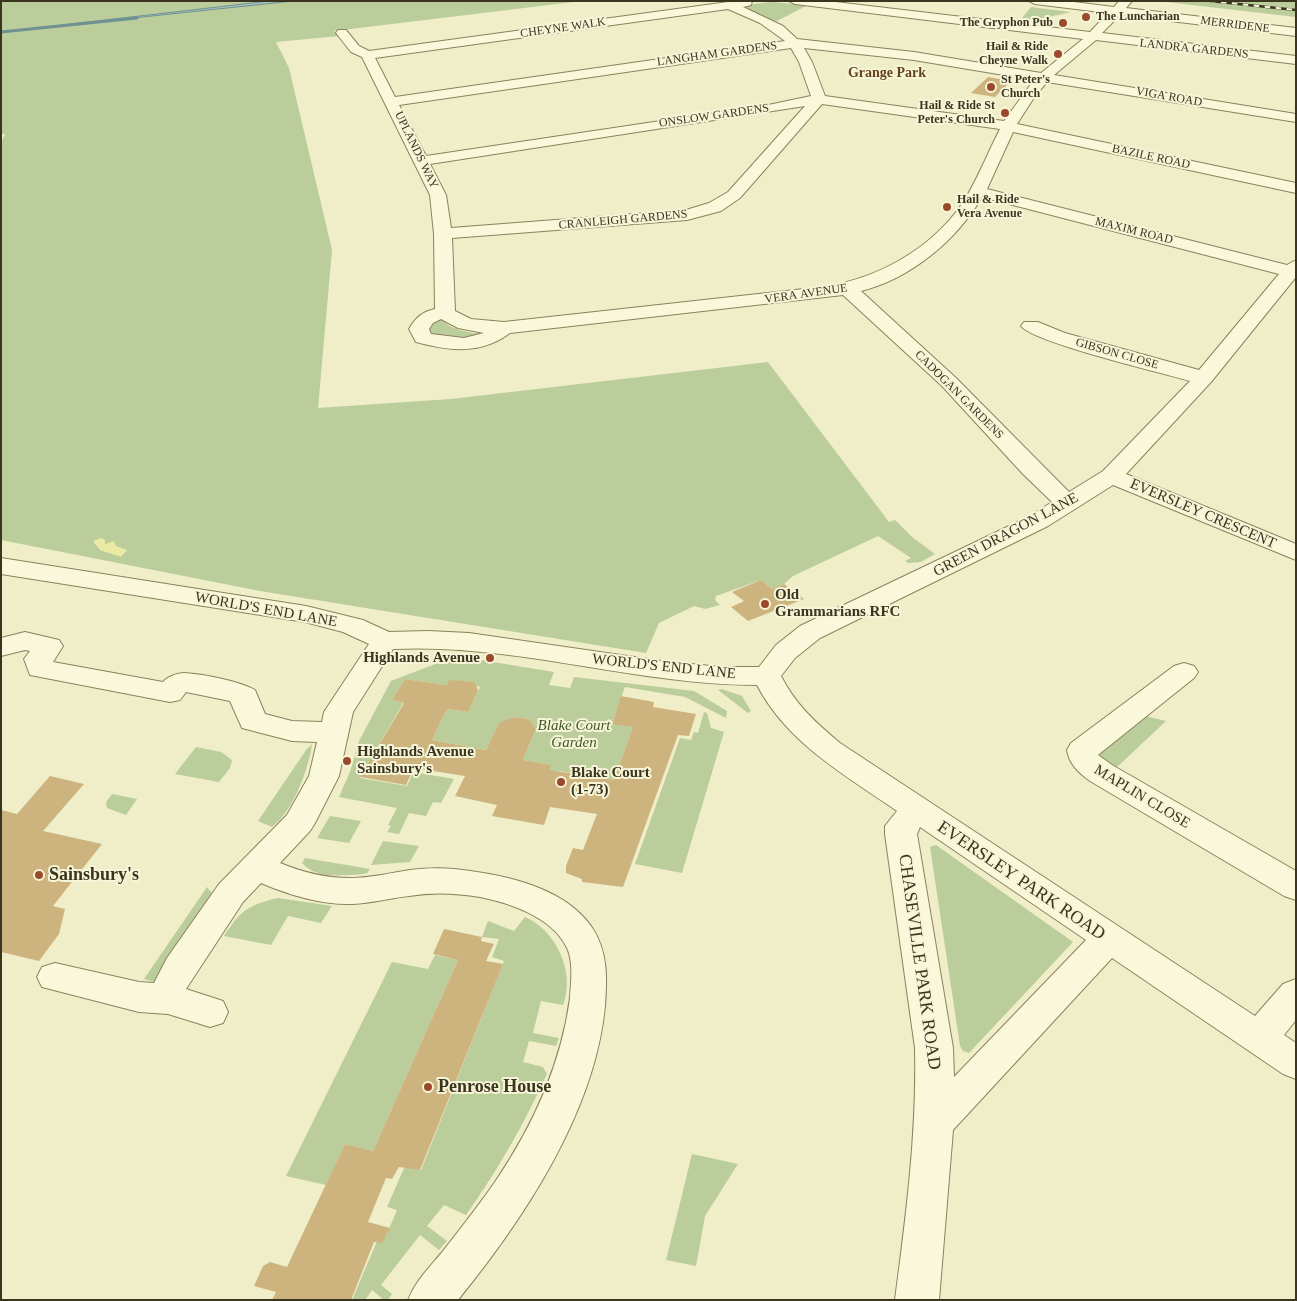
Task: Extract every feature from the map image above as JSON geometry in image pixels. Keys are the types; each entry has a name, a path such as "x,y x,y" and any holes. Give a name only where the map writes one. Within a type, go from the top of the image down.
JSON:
{"street":[{"name":"CHEYNE WALK","path":"367,55 758,1"},
{"path":"795,1 1091,37"},
{"name":"MERRIDENE","path":"1035,1 1121,6 1296,32"},
{"path":"801,13 816,4"},
{"path":"728,5 782,23 796,43 811,72 819,99"},
{"name":"VERA AVENUE","path":"504,328 847,289 878,278 928,247 959,216 978,191 1007,126 1043,77 1091,37 1121,6"},
{"path":"342,33 355,49 367,55"},
{"name":"LANDRA GARDENS","path":"1091,37 1296,60"},
{"name":"LANGHAM GARDENS","path":"392,102 796,43 914,56 1043,77"},
{"name":"UPLANDS WAY","path":"367,55 438,195 443,234 445,313"},
{"name":"VIGA ROAD","path":"1043,77 1296,118"},
{"name":"ONSLOW GARDENS","path":"420,160 819,99 1007,126"},
{"name":"CRANLEIGH GARDENS","path":"443,234 606,222 701,212 734,195 819,99"},
{"name":"BAZILE ROAD","path":"1007,126 1296,188"},
{"name":"MAXIM ROAD","path":"978,191 1293,268"},
{"name":"GREEN DRAGON LANE","path":"767,676 777,659 790,645 810,632 1030,525 1068,504 1111,476 1167,420 1204,378 1293,268"},
{"name":"CADOGAN GARDENS","path":"847,289 949,382 1031,469 1068,504"},
{"path":"445,313 455,322 479,327 504,328 494,337 471,345 441,344 423,338 419,330 424,321 431,315 445,313"},
{"name":"GIBSON CLOSE","path":"1031,326 1058,337 1204,378"},
{"name":"EVERSLEY CRESCENT","path":"1111,476 1296,553"},
{"name":"WORLD'S END LANE","path":"1,566 306,614 353,626 385,641 428,639 462,641 662,670 720,676 767,676"},
{"path":"164,998 179,969 231,893 242,879 258,867 299,823 324,776 339,712 385,641"},
{"path":"1,647 24,642 49,646 38,659 40,669 170,693 183,682 238,693 245,697 252,721 292,731 333,732"},
{"name":"MAPLIN CLOSE","path":"1184,672 1082,750 1083,756 1087,763 1101,773 1296,887"},
{"name":"EVERSLEY PARK ROAD","path":"767,676 779,700 810,734 829,750 917,811 1296,1063"},
{"name":"CHASEVILLE PARK ROAD","path":"917,811 902,826 901,834 934,1048 936,1122 917,1300"},
{"path":"258,867 282,879 344,891 434,881 501,888 544,905 565,920 581,939 589,969 589,1004 576,1062 568,1082 513,1193 487,1230 430,1300"},
{"path":"936,1122 1108,939"},
{"path":"55,977 138,997 174,1000 189,1008 210,1012"},
{"path":"1259,1038 1296,994"}],"green space":[{"path":"1,1 582,1 334,31 339,36 276,42 289,68 332,250 318,408 451,399 768,362 889,522 895,520 912,537 935,554 921,562 908,563 905,561 911,558 878,536 793,576 784,584 772,589 761,580 716,596 715,600 720,605 705,609 694,606 659,623 646,653 260,591 1,540 1,143 5,134 1,134"},
{"path":"1157,1 1296,1 1296,17"},
{"path":"771,2 808,5 775,22 737,6"},
{"path":"1031,7 1071,12 1035,20 1022,18"},
{"path":"439,316 454,328 467,332 487,334 474,340 429,337 428,321"},
{"name":"Blake Court Garden","path":"456,656 554,672 549,685 570,688 574,677 694,691 727,711 726,718 685,697 625,687 612,723 633,727 614,780 559,771 546,775 550,765 523,760 536,729 532,728 529,719 514,717 504,723 499,723 486,750 432,740 447,709 468,712 480,687 476,686 475,682 449,681 447,685 405,679 392,700 403,703 360,778 407,786 413,772 454,779 441,803 433,802 426,816 409,813 399,834 387,832 391,826 388,825 397,808 339,797 350,772 359,741 391,681"},
{"path":"722,689 742,696 751,711 748,713 718,690"},
{"path":"704,712 707,713 711,728 724,732 682,873 635,864 680,738 691,740 694,732 698,733"},
{"path":"1141,715 1166,721 1115,769 1102,760 1099,749"},
{"path":"312,744 303,778 286,812 272,827 258,821 306,750"},
{"path":"196,747 221,752 232,760 230,768 219,782 175,774"},
{"path":"112,794 137,799 126,815 107,808 106,802"},
{"path":"330,816 361,821 349,843 317,838"},
{"path":"383,841 419,846 410,862 371,865"},
{"path":"936,845 1073,942 969,1053 963,1051 960,1046 930,847"},
{"path":"305,858 370,869 364,874 323,874 315,872 302,863"},
{"path":"207,887 212,893 155,982 144,979"},
{"path":"278,898 332,906 321,923 288,916 271,945 224,936 235,920 246,910 259,903"},
{"path":"525,917 536,923 554,942 565,967 567,980 563,1005 541,1001 533,1033 559,1038 556,1046 529,1041 523,1062 543,1067 547,1074 510,1146 466,1215 444,1205 427,1226 447,1241 439,1250 420,1235 381,1285 392,1294 388,1300 384,1300 372,1290 365,1300 352,1300 380,1234 386,1236 397,1210 387,1207 405,1166 421,1170 504,961 492,957 499,939 482,937 488,921 514,931"},
{"path":"435,955 458,960 373,1151 345,1144 326,1185 286,1176 392,962 428,969"},
{"path":"692,1154 738,1164 705,1216 696,1266 666,1260"}],"sand":[{"path":"101,538 105,540 105,544 114,541 116,546 127,550 121,557 100,550 93,541"}],"water":[{"path":"270,1 293,1 1,32"}],"building":[{"name":"St Peter's Church","path":"988,77 1011,81 995,97 971,93"},
{"name":"Old Grammarians RFC","path":"761,580 772,589 784,584 804,599 748,621 731,607 744,601 732,592"},
{"name":"Blake Court (1-73)","path":"405,679 447,685 449,680 475,682 478,691 468,712 447,709 432,740 486,750 499,723 514,717 529,719 536,729 523,760 551,765 549,770 614,780 633,727 612,724 621,696 654,702 653,707 696,714 689,736 678,735 623,887 582,882 582,879 566,873 566,866 573,848 583,850 597,814 550,807 544,825 492,816 497,805 455,796 465,776 414,768 406,785 360,777 404,703 392,700"},
{"name":"Sainsbury's","path":"50,776 84,784 43,831 102,844 53,906 65,909 59,934 39,961 1,952 1,810 17,814"},
{"name":"Penrose House","path":"444,929 482,937 481,941 494,944 486,961 503,964 420,1170 399,1167 392,1179 386,1178 368,1222 390,1228 382,1243 374,1242 351,1300 272,1300 276,1292 254,1286 263,1266 270,1262 287,1267 345,1144 373,1151 458,960 433,954"}],"waterway":[{"path":"1,32 137,18"}],"railway":[{"path":"1210,1 1296,10"}],"place":[{"name":"The Luncharian","path":"1086,17"},
{"name":"The Gryphon Pub","path":"1063,23"},
{"name":"Hail & Ride Cheyne Walk","path":"1058,54"},
{"name":"St Peter's Church","path":"991,87"},
{"name":"Hail & Ride St Peter's Church","path":"1005,113"},
{"name":"Hail & Ride Vera Avenue","path":"947,207"},
{"name":"Old Grammarians RFC","path":"765,604"},
{"name":"Highlands Avenue","path":"490,658"},
{"name":"Highlands Avenue Sainsbury's","path":"347,761"},
{"name":"Blake Court (1-73)","path":"561,782"},
{"name":"Sainsbury's","path":"39,875"},
{"name":"Penrose House","path":"428,1087"}],"district":[{"name":"Grange Park","path":"887,73"}]}
